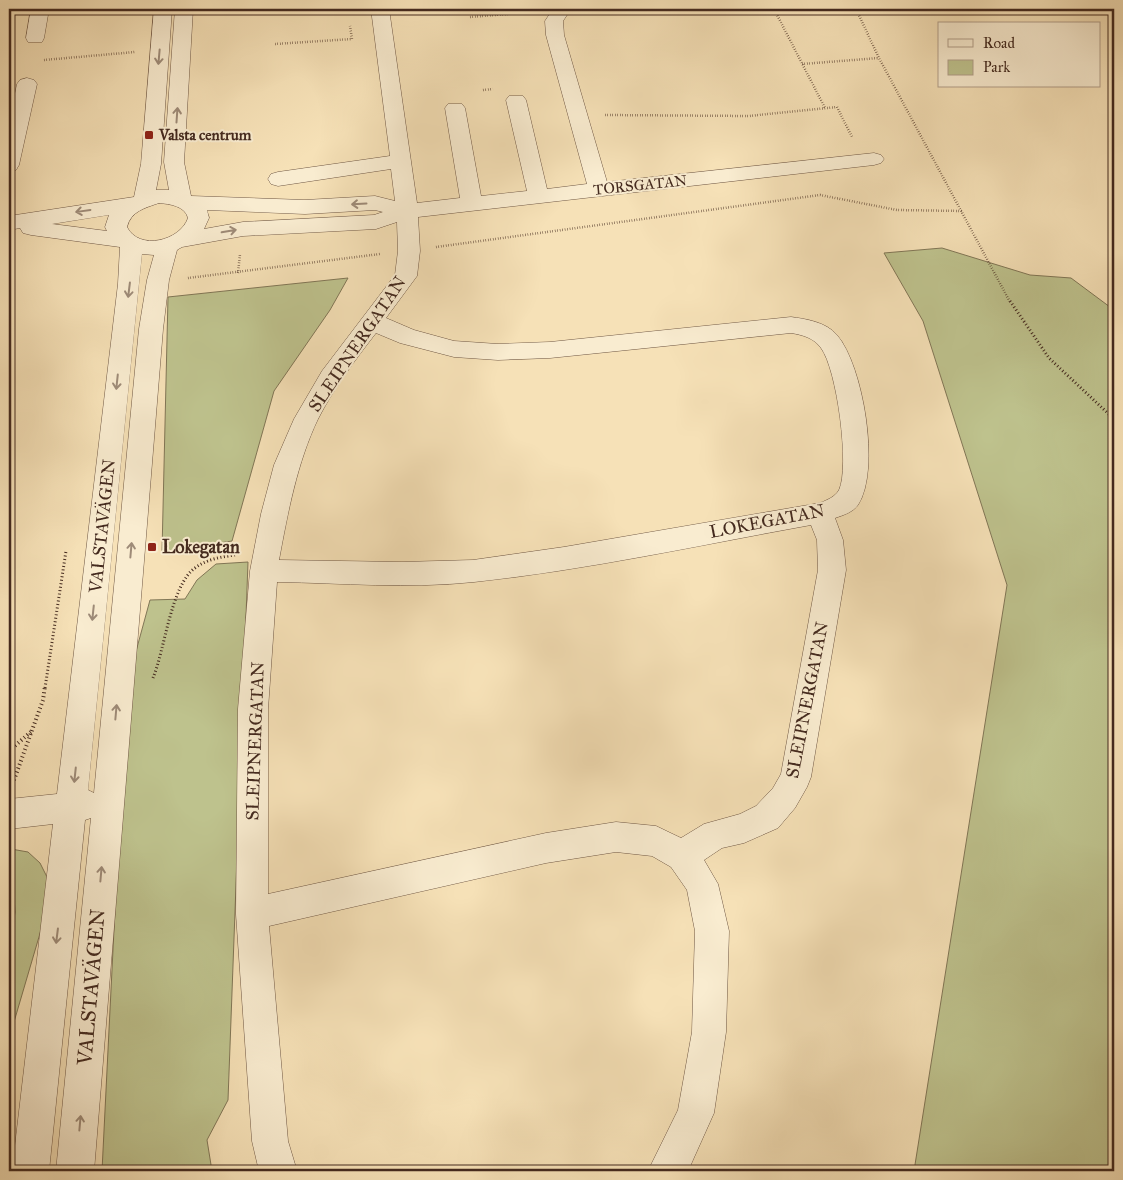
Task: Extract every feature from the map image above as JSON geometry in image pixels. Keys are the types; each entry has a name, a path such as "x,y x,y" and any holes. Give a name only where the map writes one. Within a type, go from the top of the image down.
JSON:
{"street":[{"path":"35,38 40,9"},
{"name":"VALSTAVÄGEN","path":"30,1171 130,284 126,243 116,232 116,223 122,212 138,202 151,164 163,9"},
{"name":"VALSTAVÄGEN","path":"75,1171 151,329 158,280 174,243 190,232 197,220 196,211 186,201 174,162 184,9"},
{"name":"SLEIPNERGATAN","path":"278,1171 270,1141 259,1024 252,914 253,709 265,562 287,465 306,419 330,377 406,276 409,251 407,212 380,9"},
{"path":"562,9 554,21 555,35 599,190"},
{"path":"9,165 27,84"},
{"path":"509,94 539,197"},
{"path":"455,108 472,204"},
{"name":"TORSGATAN","path":"174,243 243,228 376,222 407,212 869,160"},
{"path":"278,179 401,161"},
{"path":"9,224 169,196 186,201"},
{"name":"TORSGATAN","path":"186,201 305,207 375,203 407,212"},
{"path":"9,224 126,243 143,248 174,243"},
{"name":"LOKEGATAN","path":"265,562 402,573 473,571 564,558 820,513 838,507 850,496 853,483 854,440 847,382 840,358 830,342 810,328 791,325 550,350 498,352 454,349 408,337 371,321"},
{"name":"SLEIPNERGATAN","path":"682,856 715,835 744,828 767,817 784,798 796,776 832,570 830,540 820,513"},
{"path":"9,814 107,803"},
{"path":"252,914 546,848 616,837 656,841 682,856 702,884 712,931 709,1032 696,1113 667,1171"}],"path":[{"path":"765,9 774,9 825,108"},
{"path":"856,9 880,58 963,211 1002,290 1049,358 1114,419"},
{"path":"470,17 535,12"},
{"path":"275,44 352,39 350,26"},
{"path":"38,62 142,52"},
{"path":"802,64 880,58"},
{"path":"568,84 573,84 586,115 749,116 837,107 869,160"},
{"path":"483,90 509,94"},
{"path":"238,273 243,228"},
{"path":"150,683 162,653 176,595 193,567 204,561 224,555 265,562"},
{"path":"9,751 33,729"}],"green space":[{"path":"942,248 1030,275 1071,278 1114,310 1114,1171 914,1171 1007,585 923,321 884,253"},
{"path":"348,278 330,310 274,391 232,541 162,552 168,297"},
{"path":"248,562 228,1100 207,1140 212,1171 102,1171 126,688 150,600 185,599 197,580 216,564"},
{"path":"11,849 28,852 40,863 47,877 49,894 41,930 9,1039 9,957 15,912"}],"place":[{"name":"Valsta centrum","path":"149,135"},
{"name":"Lokegatan","path":"152,547"}]}
